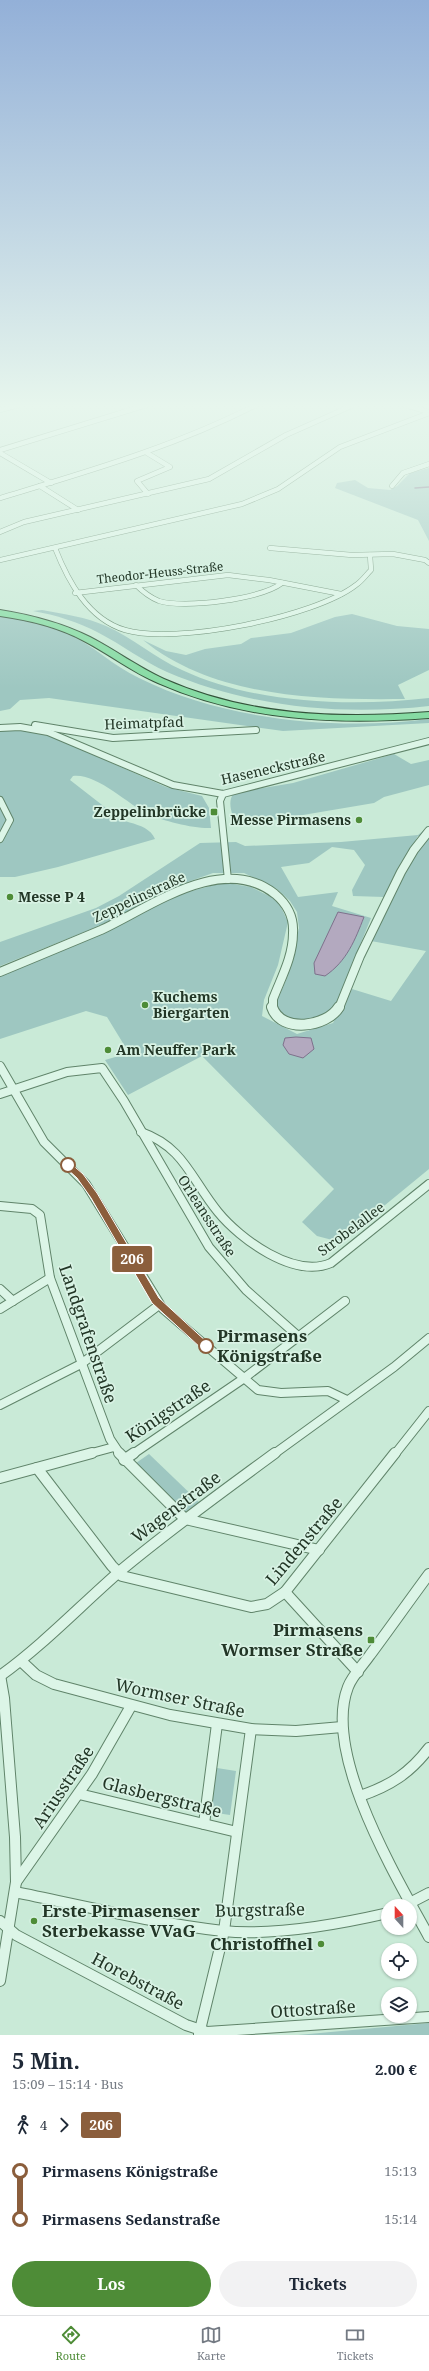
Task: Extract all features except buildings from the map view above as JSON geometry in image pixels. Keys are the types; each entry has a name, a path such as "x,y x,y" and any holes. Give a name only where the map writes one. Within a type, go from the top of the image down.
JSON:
{"highway":[{"path":"0,608 31,613 70,624 96,636 167,676 232,699 269,706 323,712 387,713 429,710"},
{"path":"0,613 63,628 89,640 160,680 227,703 269,712 317,717 368,718 429,714"}],"street":[{"path":"59,498 78,510"},
{"path":"0,532 15,525 131,498"},
{"path":"0,560 210,512 256,498"},
{"path":"55,548 66,576 75,593 93,611 130,632 151,633 217,629 288,614 341,594 357,585 369,574 372,566 370,555"},
{"path":"270,548 370,555 393,554 428,562"},
{"name":"Theodor-Heuss-Straße","path":"75,593 228,575 341,594"},
{"path":"136,585 143,593 158,600 187,604 238,597 264,591 282,583"},
{"name":"Heimatpfad","path":"11,727 15,723 30,724 113,738 256,730"},
{"path":"0,728 11,727"},
{"name":"Haseneckstraße","path":"11,727 39,730 63,737 173,785 223,794 429,741"},
{"path":"223,794 220,801 228,880"},
{"path":"0,800 10,820 7,829 0,840"},
{"name":"Zeppelinstraße","path":"0,972 114,923 185,888 206,882 228,880 265,887 273,892 291,910 295,925 293,938 272,1006 282,1020 295,1024 308,1025 323,1022 339,1009 361,954 400,874 420,840 429,831"},
{"path":"0,1066 44,1142 80,1176 94,1196 159,1305 243,1379 258,1390 270,1393 332,1391 347,1400"},
{"name":"Orleansstraße","path":"13,1088 89,1068 102,1068 209,1248 246,1290 298,1336"},
{"path":"0,1094 13,1088"},
{"name":"Strobelallee","path":"141,1132 158,1138 180,1155 216,1210 243,1236 276,1256 308,1268 320,1268 331,1263 429,1184"},
{"name":"Landgrafenstraße","path":"0,1206 32,1209 38,1212 41,1220 50,1278 81,1364 114,1447 124,1460 184,1519"},
{"path":"0,1309 50,1278"},
{"path":"0,1289 13,1301"},
{"name":"Königstraße","path":"124,1460 243,1379 346,1301"},
{"path":"0,1406 81,1364 159,1305"},
{"name":"Wagenstraße","path":"0,1675 21,1661 118,1573 184,1519 380,1376 429,1338"},
{"name":"Lindenstraße","path":"118,1573 130,1578 253,1608 268,1605 285,1592 429,1411"},
{"path":"0,1478 114,1447"},
{"path":"37,1468 118,1573"},
{"path":"184,1519 319,1550"},
{"path":"404,1899 360,1796 342,1728 343,1699 358,1672 429,1574"},
{"path":"285,1592 358,1672"},
{"name":"Wormser Straße","path":"21,1661 36,1675 54,1684 131,1706 217,1724 251,1729 296,1731 342,1728"},
{"path":"0,1675 15,1837 15,1887 10,1930 0,1981"},
{"name":"Ariusstraße","path":"15,1887 79,1794 131,1706"},
{"path":"204,1824 217,1724"},
{"path":"200,2033 224,1931 251,1729"},
{"path":"360,1796 389,1786 402,1779 412,1770 429,1748"},
{"name":"Glasbergstraße","path":"79,1794 237,1832"},
{"name":"Burgstraße","path":"15,1887 132,1916 224,1931 261,1931 343,1923 381,1915"},
{"path":"417,1900 429,1893"},
{"path":"417,1920 429,1937"},
{"name":"Horebstraße","path":"0,1921 10,1930 200,2033"},
{"name":"Ottostraße","path":"200,2033 429,2017"}],"shaded area":[{"path":"361,498 429,498 429,541 418,520"},
{"path":"42,610 91,620 106,626 182,670 210,681 240,690 303,700 336,702 399,701 429,698 429,706 396,709 329,709 263,701 230,693 198,684 167,672 83,625 33,611"},
{"path":"352,614 397,626 429,629 429,670 398,685 405,699 337,698 268,692 234,684 202,674 171,659 143,640 166,651 186,655 205,649 241,644 251,638 291,633 335,617"},
{"path":"0,615 43,624 67,633 86,643 120,668 139,678 172,692 207,704 243,713 281,719 356,724 429,719 429,723 283,731 49,698 20,700 10,709 0,711"},
{"path":"16,728 53,737 166,787 202,796 209,808 211,828 188,826 154,817 102,784 82,776 73,776 70,780 106,808 115,817 145,828 155,839 58,867 15,877 0,877 0,729"},
{"path":"394,754 411,764 429,760 429,785 384,797 374,803 237,826 232,814 230,805 234,793 293,783"},
{"path":"429,826 429,1169 340,1242 317,1236 302,1222 334,1189 202,1056 128,1095 105,1060 129,1053 107,1017 86,1011 0,1039 0,976 184,893 218,884 233,884 251,887 273,898 280,905 288,922 278,965 264,1000 262,1016 297,1034 333,1023 352,989 391,1001 426,951 371,941 409,863 426,838 418,836 384,897 353,896 352,890 365,865 354,850 332,847 309,863 281,867 298,897 338,892 332,906 371,918 335,1007 321,1019 294,1020 284,1016 278,1008 277,1001 287,978 299,928 297,912 290,901 277,889 244,873 213,873 185,883 99,926 0,966 0,942 96,908 119,896 200,843 236,842 245,846 341,842 418,835"},
{"path":"338,912 364,917 354,942 339,964 325,976 315,974 314,963"},
{"path":"285,1038 311,1038 314,1049 303,1058 289,1054 283,1045"},
{"path":"149,1454 199,1502 185,1512 136,1463"},
{"path":"217,1768 236,1771 230,1815 210,1812"},
{"path":"429,2023 429,2035 298,2035"}],"bus line":[{"name":"206","path":"68,1165 80,1176 94,1196 155,1300 163,1309 206,1346"}],"place":[{"name":"Zeppelinbrücke","path":"214,812"},
{"name":"Messe Pirmasens","path":"359,820"},
{"name":"Messe P 4","path":"10,897"},
{"name":"Kuchems Biergarten","path":"145,1005"},
{"name":"Am Neuffer Park","path":"108,1050"},
{"name":"Pirmasens Königstraße","path":"206,1346"},
{"name":"Pirmasens Wormser Straße","path":"371,1640"},
{"name":"Erste Pirmasenser Sterbekasse VVaG","path":"34,1921"},
{"name":"Christoffhel","path":"321,1944"}]}
